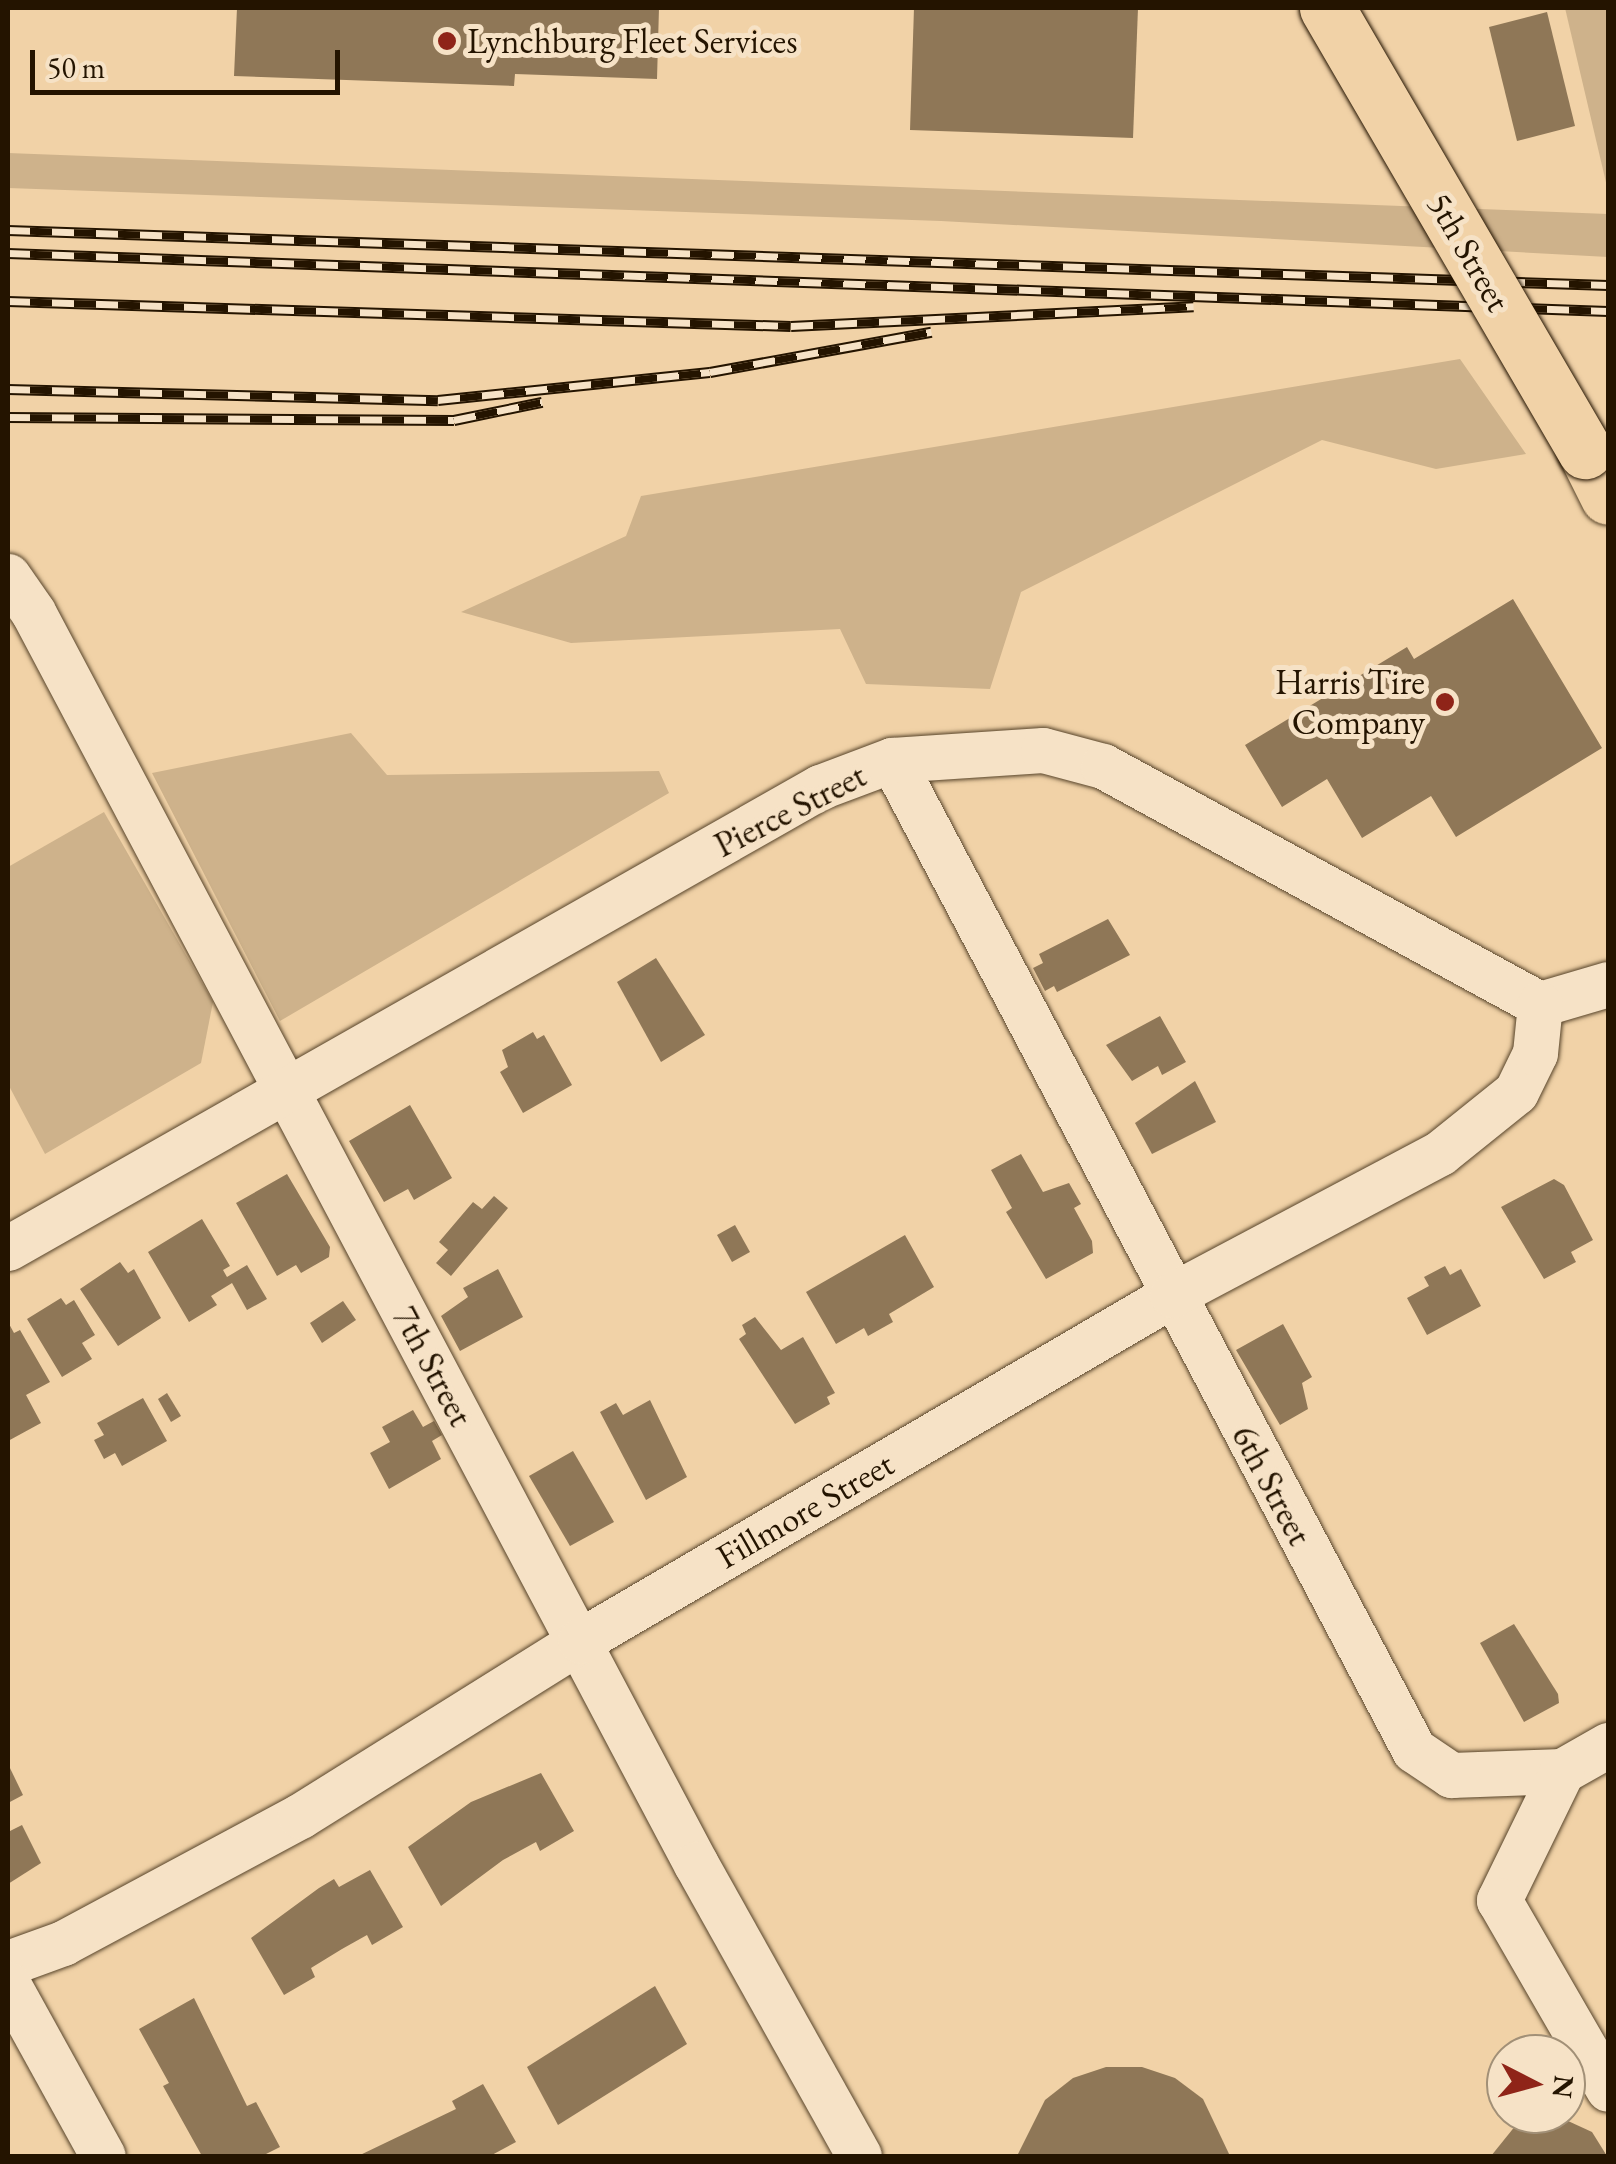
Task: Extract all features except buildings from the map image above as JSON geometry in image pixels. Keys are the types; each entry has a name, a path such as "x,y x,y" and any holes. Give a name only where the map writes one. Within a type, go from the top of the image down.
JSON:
{"main road":[{"name":"5th Street","path":"1327,8 1597,474"}],"street":[{"name":"7th Street","path":"8,576 38,621 856,2155"},
{"name":"Pierce Street","path":"8,1248 820,787 892,760 1043,750 1103,766 1540,1004"},
{"name":"6th Street","path":"892,760 1414,1750 1451,1775 1562,1771"},
{"path":"1540,1004 1608,984"},
{"name":"Fillmore Street","path":"8,1963 63,1943 300,1816 580,1641 1172,1296 1440,1153 1516,1092 1534,1053 1540,1004"},
{"path":"1608,1745 1562,1771 1498,1900 1608,2089"},
{"path":"8,1984 103,2156"}],"shaded area":[{"path":"1565,8 1608,8 1608,191"},
{"path":"8,153 1608,214 1608,257 941,221 8,188"},
{"path":"1460,359 1526,454 1436,469 1322,440 1021,592 990,689 866,684 840,629 571,643 461,612 626,536 641,496"},
{"path":"351,733 387,775 659,771 669,793 280,1021 152,773"},
{"path":"104,812 213,1002 201,1063 45,1154 8,1084 8,867"}],"railway":[{"path":"8,230 1608,285"},
{"path":"8,253 1608,311"},
{"path":"8,301 791,326 1194,306"},
{"path":"8,389 438,400 710,372 931,332"},
{"path":"8,417 454,420 542,402"}],"place":[{"name":"Lynchburg Fleet Services","path":"447,41"},
{"name":"Harris Tire Company","path":"1445,702"}]}
